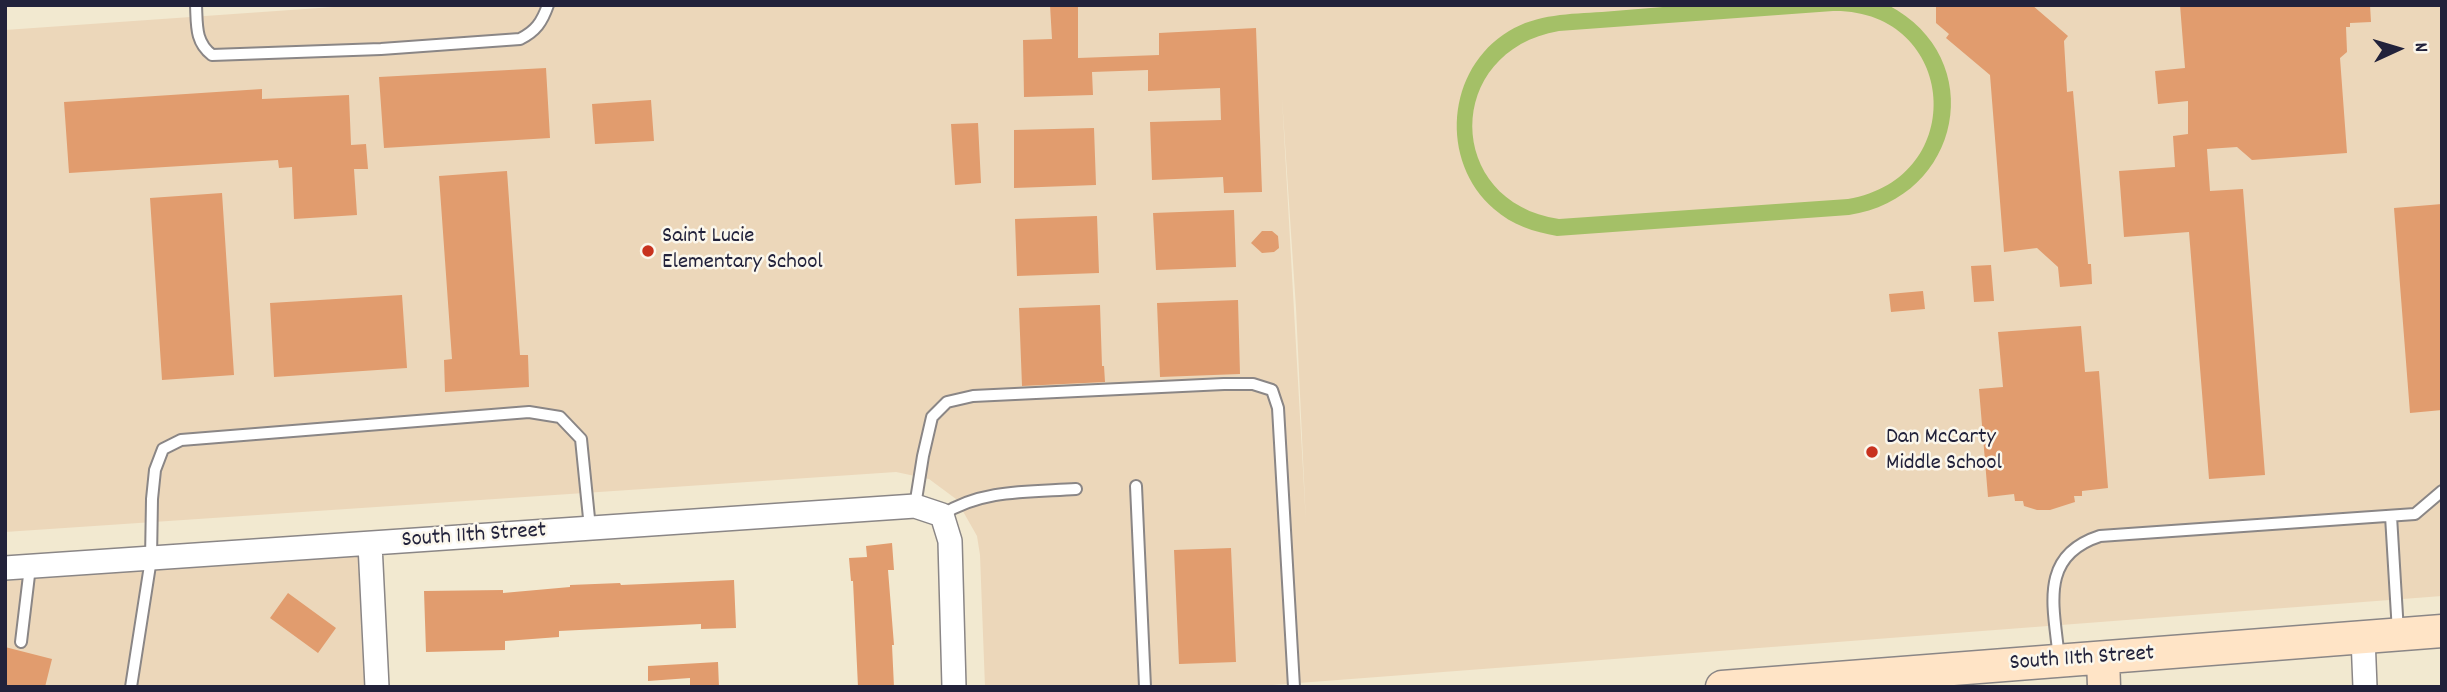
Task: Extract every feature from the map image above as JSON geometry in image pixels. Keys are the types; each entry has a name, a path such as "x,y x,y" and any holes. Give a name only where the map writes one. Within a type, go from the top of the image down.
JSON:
{"street":[{"name":"South 11th Street","path":"5,568 915,506 942,514"},
{"path":"942,514 950,541 954,687"},
{"path":"370,544 377,687"},
{"name":"South 11th Street","path":"1722,687 1815,683 2059,662 2104,673 2363,637 2442,631"},
{"path":"2363,637 2365,687"}],"lane":[{"path":"196,5 197,38 212,55 382,49 520,40 532,34 548,5"},
{"path":"915,506 932,417 947,402 974,396 1224,384 1253,384 1272,390 1278,408 1294,687"},
{"path":"131,687 151,559 155,470 163,449 181,440 529,412 560,417 581,439 590,528"},
{"path":"1136,486 1145,687"},
{"path":"942,514 978,498 1076,489"},
{"path":"2059,662 2054,580 2064,556 2081,542 2100,536 2415,514 2442,491"},
{"path":"2390,516 2399,634"},
{"path":"21,642 30,566"}],"shaded area":[{"path":"362,5 2442,5 2442,596 1246,687 985,687 977,536 956,499 929,479 896,472 5,532 5,30","holes":["1282,98 1296,308 1306,518"]},
{"path":"360,554 366,687 5,687 5,581"}],"green space":[{"path":"1687,5 1888,5 1920,29 1941,58 1950,90 1949,124 1938,155 1917,182 1887,203 1849,215 1557,236 1524,227 1494,209 1476,189 1464,166 1458,142 1457,116 1462,91 1472,68 1488,48 1509,31 1542,18","holes":["1833,11 1874,18 1905,37 1925,64 1933,96 1930,130 1915,160 1888,185 1848,199 1559,219 1521,207 1494,185 1478,157 1472,126 1478,95 1494,66 1521,44 1559,31"]}],"building":[{"path":"1050,5 1078,5 1078,58 1159,55 1159,33 1256,28 1262,192 1224,193 1223,177 1152,180 1150,122 1221,120 1220,88 1148,91 1148,70 1092,72 1093,95 1024,97 1023,40 1052,39"},
{"path":"1936,5 2032,5 2068,36 2064,41 2067,92 2073,91 2092,284 2060,287 2058,267 2037,248 2004,252 1990,75 1946,38 1949,34 1936,23"},
{"path":"2180,5 2370,5 2371,22 2350,23 2350,27 2346,27 2347,52 2340,58 2347,153 2252,160 2237,147 2207,149 2210,191 2243,189 2265,475 2209,479 2189,232 2124,237 2119,171 2175,167 2173,136 2188,134 2188,101 2158,104 2155,71 2185,68"},
{"path":"546,68 550,138 384,148 379,77"},
{"path":"262,89 262,99 349,95 351,145 366,144 368,169 354,169 357,215 294,219 292,167 279,168 278,160 69,173 64,102"},
{"path":"651,100 654,141 595,144 592,104"},
{"path":"978,123 981,183 955,185 951,124"},
{"path":"1094,128 1096,185 1014,188 1014,130"},
{"path":"507,171 520,355 528,355 529,387 445,392 444,360 452,359 439,176"},
{"path":"222,193 234,375 162,380 150,198"},
{"path":"2442,204 2442,410 2410,413 2394,208"},
{"path":"1234,210 1236,267 1156,270 1153,213"},
{"path":"1097,216 1099,273 1017,276 1015,219"},
{"path":"1262,231 1272,231 1278,236 1279,248 1274,252 1262,253 1251,243"},
{"path":"1991,265 1994,301 1974,302 1971,266"},
{"path":"1923,291 1925,309 1891,312 1889,294"},
{"path":"402,295 407,368 274,377 270,303"},
{"path":"1238,300 1240,374 1160,377 1157,303"},
{"path":"1100,305 1105,382 1022,386 1019,308"},
{"path":"2081,326 2085,372 2099,371 2108,488 2082,491 2082,496 2074,496 2075,502 2050,510 2024,506 2023,501 2015,501 2014,494 1988,497 1979,389 2003,387 1998,332"},
{"path":"892,543 894,570 888,570 894,645 894,687 858,687 853,581 849,558 867,557 866,546"},
{"path":"1231,548 1236,662 1179,664 1174,550"},
{"path":"734,580 736,628 701,629 701,624 559,631 559,637 505,641 505,650 426,652 424,591 503,590 503,593 570,585"},
{"path":"288,593 336,628 318,653 270,618"},
{"path":"5,647 52,659 45,687 5,687"},
{"path":"718,662 719,687 690,687 690,678 648,681 648,666"}],"place":[{"name":"Saint Lucie Elementary School","path":"648,251"},
{"name":"Dan McCarty Middle School","path":"1872,452"}]}
